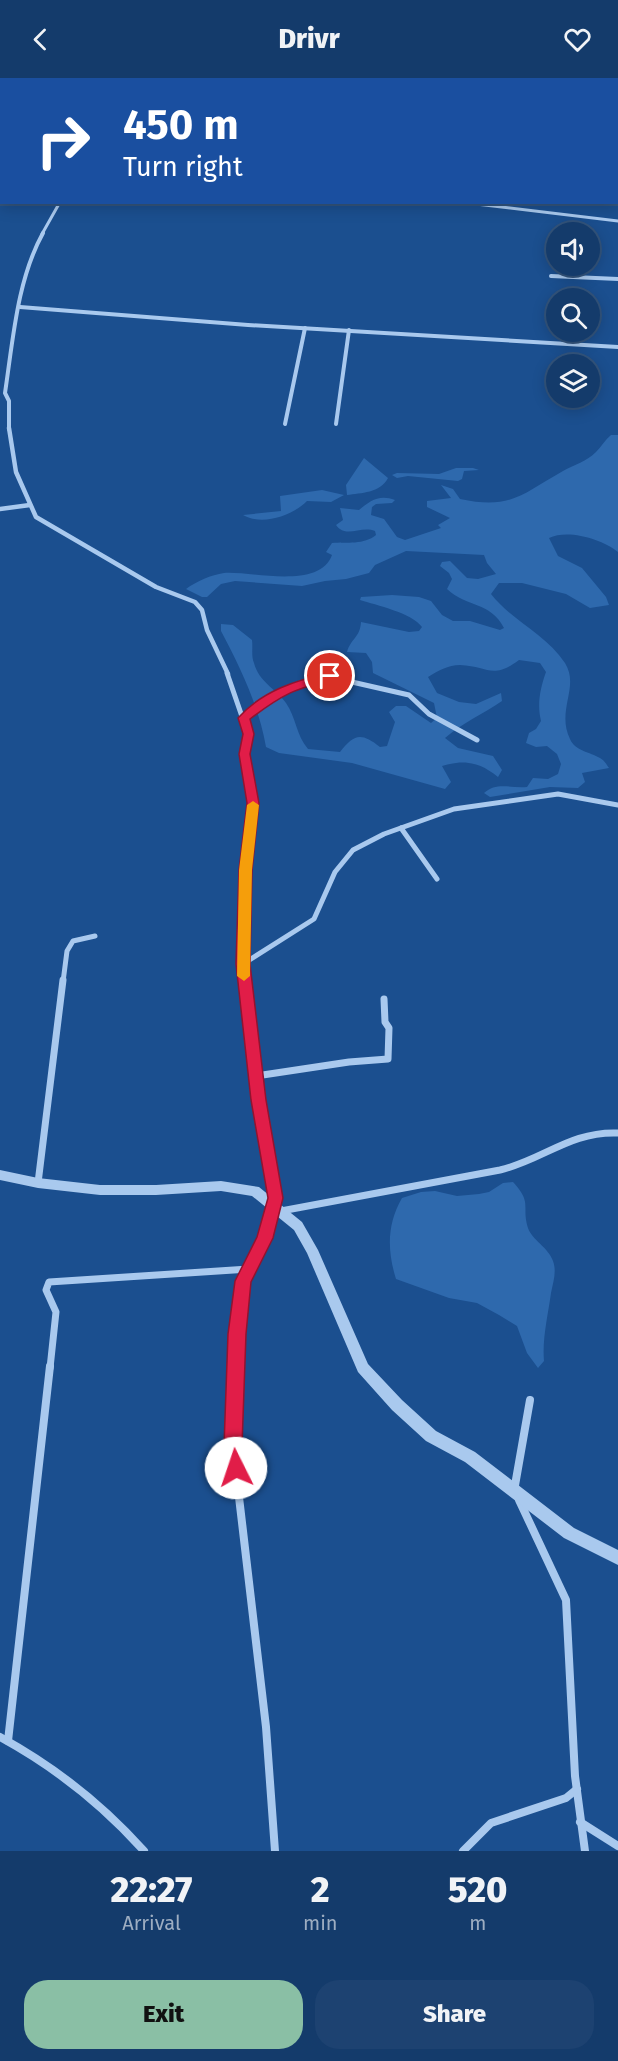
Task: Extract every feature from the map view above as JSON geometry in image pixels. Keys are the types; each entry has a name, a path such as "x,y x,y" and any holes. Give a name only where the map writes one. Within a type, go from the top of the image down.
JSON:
{"street":[{"path":"59,204 32,253 3,397 9,401 11,450 20,485 36,517 156,586 195,602 202,610 207,630 233,685 248,734 244,754 253,803 246,870 243,964 256,1076 278,1208 243,1281 237,1334 233,1446 266,1727 275,1851"},
{"path":"476,204 618,221"},
{"path":"551,276 618,279"},
{"path":"20,307 305,328 618,347"},
{"path":"285,424 305,328"},
{"path":"336,424 349,330"},
{"path":"0,509 30,505"},
{"path":"244,718 275,694 300,683 330,676 408,695 429,714 477,740"},
{"path":"243,964 314,919 335,872 353,850 401,828 454,809 558,794 618,805"},
{"path":"401,828 437,879"},
{"path":"38,1183 67,951 74,942 95,936"},
{"path":"256,1076 349,1062 388,1059 389,1028 385,1022 384,999"},
{"path":"278,1208 479,1175 512,1167 547,1148 573,1138 604,1131 618,1133"},
{"path":"0,1175 38,1183 100,1190 156,1190 221,1186 255,1191 298,1226 312,1250 363,1368 397,1405 431,1436 470,1457 569,1533 618,1558"},
{"path":"144,1851 124,1828 82,1790 4,1739 56,1312 46,1290 50,1282 249,1269"},
{"path":"530,1400 514,1490 566,1600 577,1789 585,1851"},
{"path":"463,1851 491,1822 566,1798 577,1789"},
{"path":"580,1822 618,1846"}],"shaded area":[{"path":"611,435 618,435 618,552 603,543 585,537 557,535 549,538 558,556 582,568 606,597 609,605 590,608 566,594 522,583 499,583 491,594 499,604 548,644 565,663 570,681 565,718 570,739 579,749 601,759 609,768 582,773 585,782 578,788 550,787 490,797 484,793 499,786 527,787 533,778 548,779 558,774 561,764 557,754 547,746 536,747 526,743 529,733 536,729 541,721 540,696 546,672 540,663 519,660 496,671 460,665 451,666 428,677 437,693 459,702 476,704 501,693 502,701 445,738 458,748 493,756 502,770 498,777 472,763 450,764 442,766 451,782 445,789 352,763 279,753 266,747 254,702 221,631 221,624 233,625 252,640 256,670 286,703 308,749 340,752 349,742 358,737 368,739 380,747 387,746 395,722 389,712 396,706 406,706 431,723 437,718 434,703 373,673 372,662 366,653 347,652 359,631 361,622 409,632 419,631 422,627 393,610 360,600 361,597 392,595 419,597 431,601 442,615 453,621 470,621 500,630 504,628 492,613 447,589 452,579 449,573 440,566 442,562 450,561 467,578 478,579 496,574 484,555 406,551 375,565 369,573 346,579 302,586 235,581 221,584 207,597 186,589 204,579 224,573 300,576 314,572 325,566 332,555 326,552 332,543 361,542 376,535 375,531 370,530 344,531 340,529 336,525 343,520 340,508 359,510 379,498 395,500 392,503 376,504 372,507 371,515 384,519 397,537 405,540 441,528 438,525 450,518 427,507 427,501 451,498 441,485 453,489 460,499 477,502 504,501 515,498 589,458"},
{"path":"364,458 388,478 380,487 364,493 347,495 346,485"},
{"path":"456,468 479,470 464,471 462,479 458,481 408,476 397,478 392,475 397,473 439,474"},
{"path":"322,490 344,495 331,502 307,501 293,511 276,518 259,520 243,515 281,511 280,496"},
{"path":"513,1182 525,1200 528,1228 551,1256 555,1269 545,1336 544,1361 538,1368 527,1353 517,1326 477,1303 449,1298 396,1279 391,1258 391,1227 402,1198 421,1192 435,1191 457,1196 479,1194 489,1192 503,1183"}],"slow traffic":[{"path":"244,976 246,870 253,805"}],"route":[{"path":"236,1468 233,1446 237,1334 243,1281 265,1238 276,1198 259,1100 243,964 246,870 253,803 244,754 248,734 244,718 275,694 300,683 330,676"}]}
